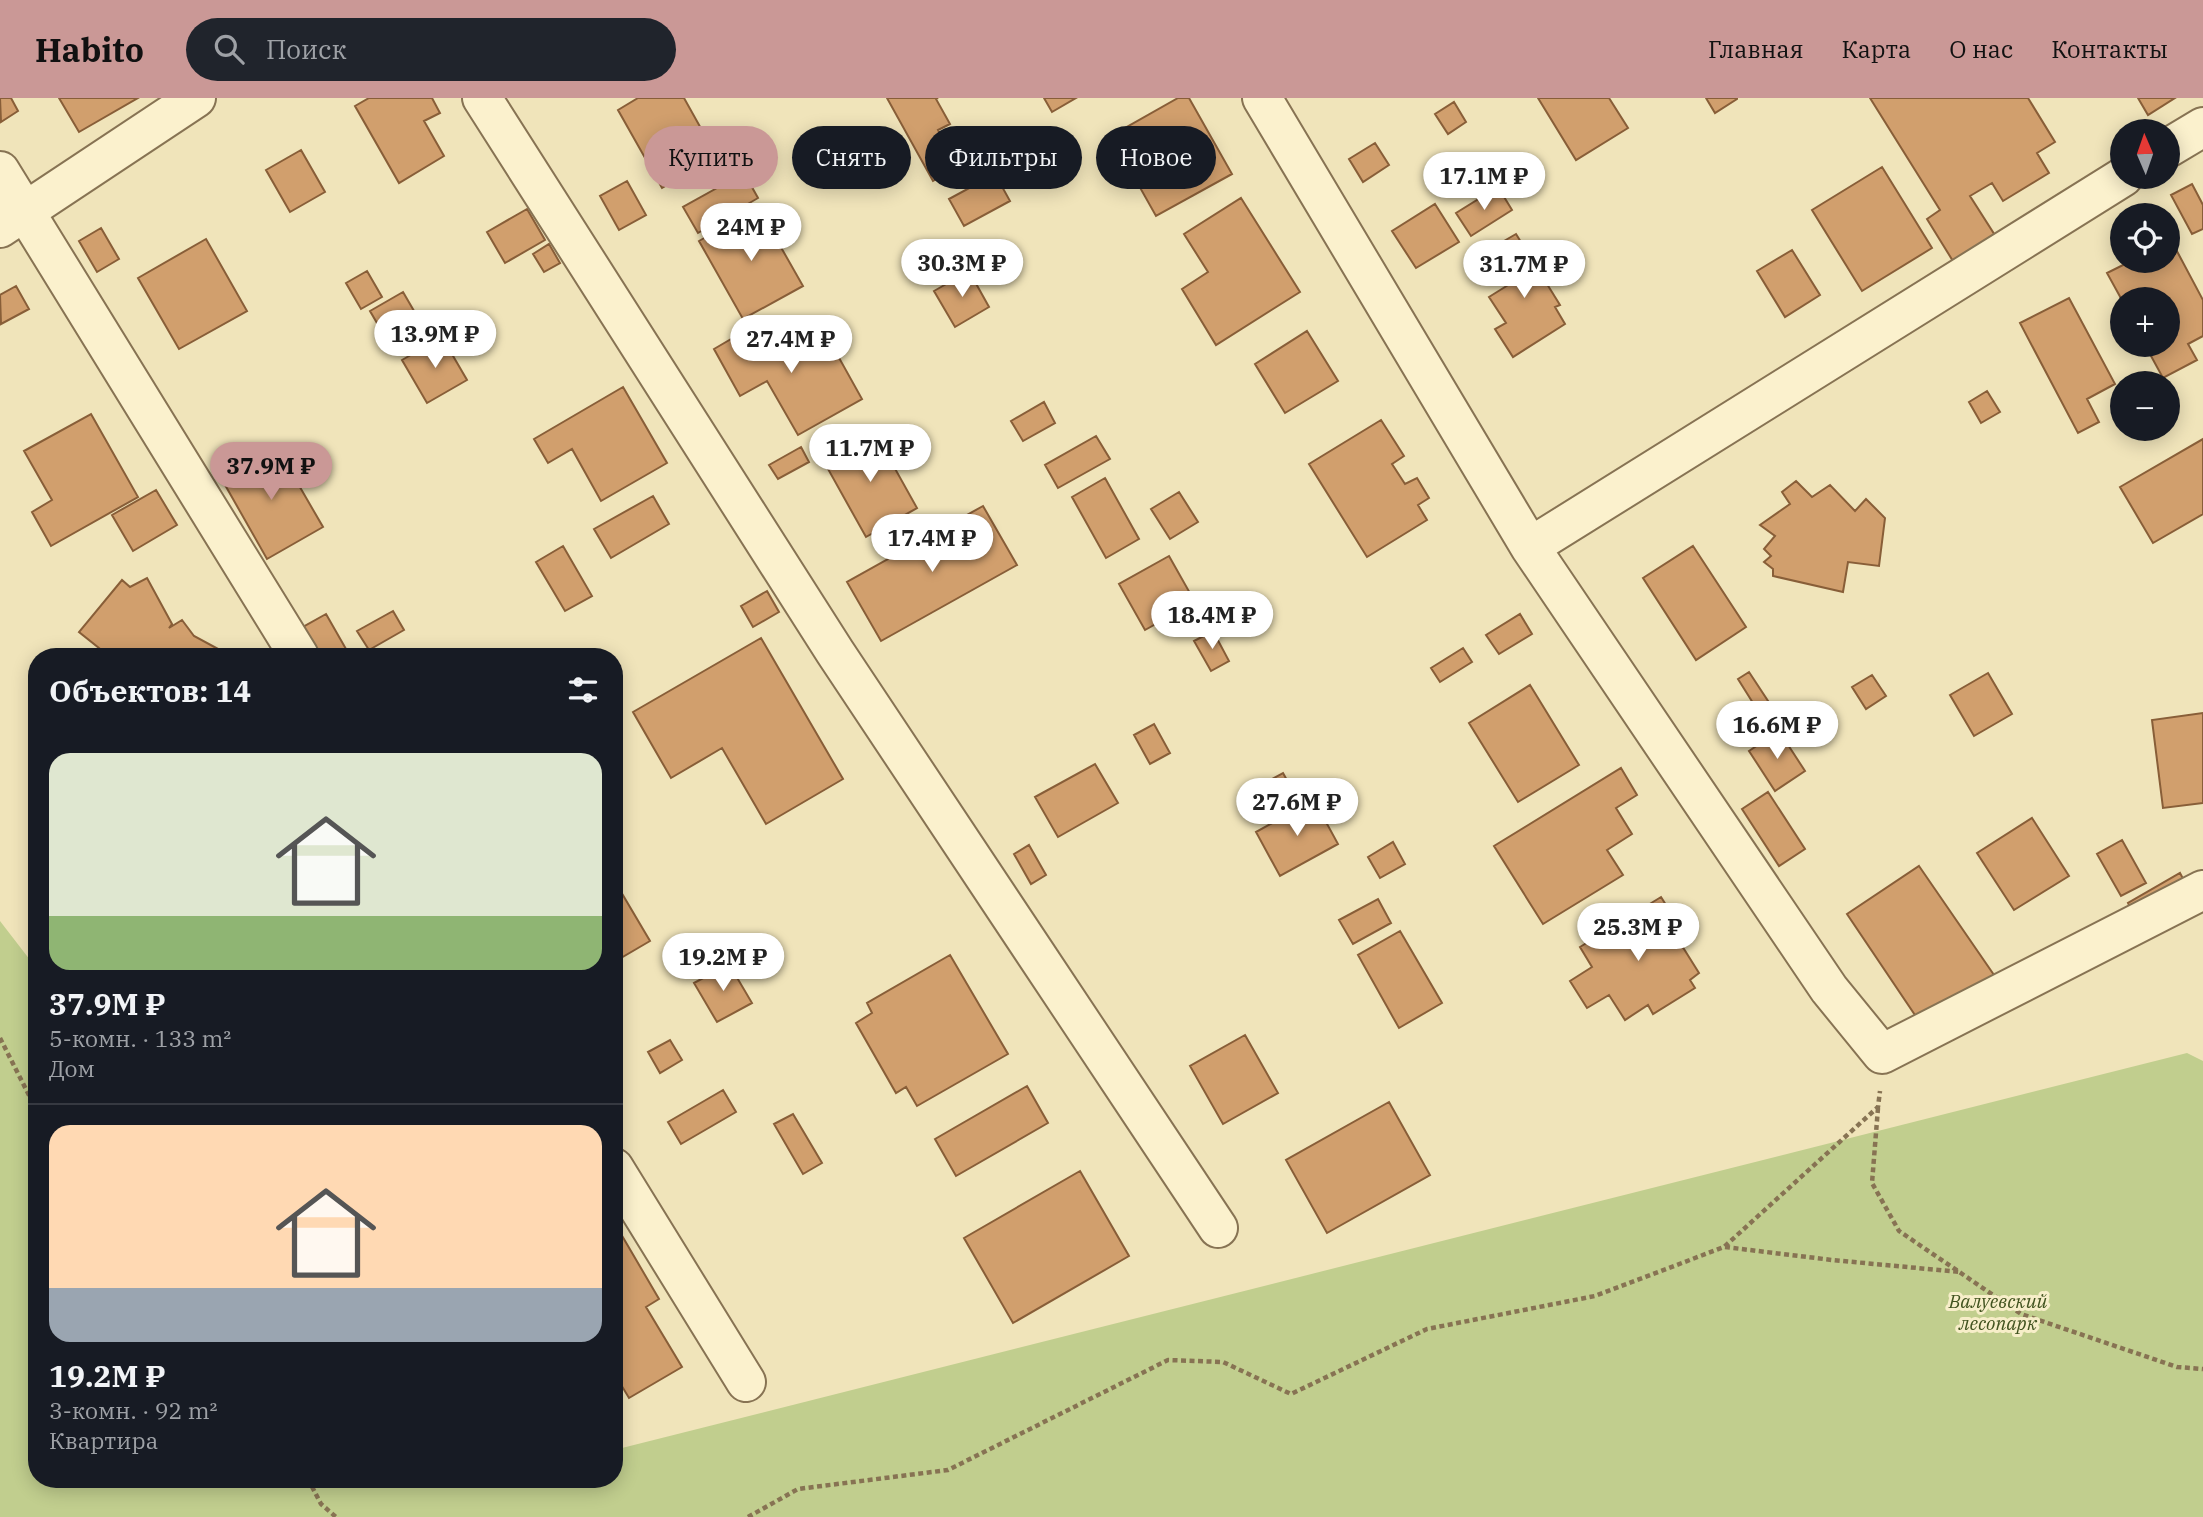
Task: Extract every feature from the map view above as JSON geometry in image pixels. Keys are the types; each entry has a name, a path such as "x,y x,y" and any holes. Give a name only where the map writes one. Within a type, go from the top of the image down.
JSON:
{"street":[{"path":"13,221 196,98"},
{"path":"482,98 843,663 1218,1228"},
{"path":"1262,98 1530,547 1829,989 1882,1054 2203,890"},
{"path":"2180,141 2203,127"},
{"path":"0,171 13,221 294,648"},
{"path":"1530,547 2110,185"},
{"path":"623,1183 746,1382"}],"path":[{"path":"0,1038 28,1093"},
{"path":"1882,1054 1872,1183 1899,1231 2021,1314 2177,1367 2203,1370"},
{"path":"748,1517 799,1489 948,1470 1168,1360 1223,1362 1291,1394 1427,1329 1595,1296 1724,1247 1878,1107"},
{"path":"1724,1247 1960,1272"},
{"path":"313,1488 321,1504 336,1517"}],"green space":[{"name":"Валуевский лесопарк","path":"0,921 28,957 28,1488 623,1488 623,1448 2187,1053 2203,1061 2203,1517 0,1517"}],"building":[{"path":"0,98 11,98 18,111 1,122"},
{"path":"59,98 138,98 79,132"},
{"path":"369,98 432,98 440,113 424,121 444,156 399,183 355,106"},
{"path":"638,98 684,98 700,126 644,126 644,156 618,110"},
{"path":"887,98 938,98 936,99 950,124 925,126 925,167 911,141 911,126 903,126"},
{"path":"1044,98 1076,98 1052,112"},
{"path":"1178,98 1189,98 1205,126 1129,126"},
{"path":"1538,98 1609,98 1628,128 1576,160"},
{"path":"1706,98 1737,98 1737,99 1715,113"},
{"path":"1870,98 2028,98 2055,142 2037,153 2049,173 2003,201 1992,183 1970,196 1998,240 1956,266 1927,219 1940,210"},
{"path":"2138,98 2175,98 2148,115"},
{"path":"1454,102 1466,122 1448,134 1435,114"},
{"path":"1375,143 1389,165 1363,182 1349,159"},
{"path":"1216,146 1232,174 1216,183"},
{"path":"301,150 325,192 290,212 266,170"},
{"path":"1882,167 1932,248 1862,291 1812,210"},
{"path":"627,181 646,215 619,230 600,196"},
{"path":"2192,184 2203,205 2203,229 2192,234 2180,212 2180,203 2175,203 2171,195"},
{"path":"1498,187 1512,210 1471,236 1456,213"},
{"path":"715,189 753,189 758,198 698,233 683,207"},
{"path":"967,189 1003,189 1010,201 964,226 949,199"},
{"path":"1141,189 1205,189 1156,216"},
{"path":"1241,198 1300,292 1216,345 1182,289 1208,272 1184,234"},
{"path":"1435,204 1459,242 1416,268 1392,231"},
{"path":"758,207 803,286 743,319 699,241"},
{"path":"527,209 545,240 505,263 487,232"},
{"path":"101,228 119,259 97,272 79,241"},
{"path":"1516,234 1560,305 1555,307 1565,324 1513,357 1495,329 1506,323 1489,297 1513,282 1492,248"},
{"path":"206,239 247,311 179,349 138,278"},
{"path":"549,244 560,263 544,272 533,254"},
{"path":"1792,250 1820,295 1785,317 1757,271"},
{"path":"2180,257 2203,300 2203,336 2188,344 2197,360 2176,371 2159,371 2152,357 2180,357 2180,287 2115,287 2107,273 2180,273"},
{"path":"367,271 382,297 361,309 346,283"},
{"path":"969,271 989,307 955,327 934,291"},
{"path":"16,286 29,309 1,324 0,295"},
{"path":"403,292 421,323 388,342 370,311"},
{"path":"2069,298 2110,375 2110,387 2087,399 2099,422 2078,433 2020,323"},
{"path":"762,321 780,353 823,329 862,399 798,435 767,381 740,396 714,349"},
{"path":"1307,331 1338,381 1285,413 1255,364"},
{"path":"442,337 467,380 427,403 402,360"},
{"path":"623,387 667,463 601,501 572,449 548,463 534,439"},
{"path":"1987,391 2000,412 1981,423 1969,402"},
{"path":"1044,402 1055,423 1023,441 1011,421"},
{"path":"91,414 138,497 51,546 32,512 52,500 24,451"},
{"path":"1381,420 1404,456 1392,464 1405,484 1417,478 1429,498 1418,505 1427,520 1367,557 1309,464"},
{"path":"874,431 917,508 866,537 823,460"},
{"path":"1096,436 1110,459 1058,488 1045,465"},
{"path":"2203,439 2203,514 2153,543 2120,487"},
{"path":"275,444 323,527 267,559 220,476"},
{"path":"801,447 809,462 778,479 769,465"},
{"path":"1105,478 1139,539 1106,558 1072,497"},
{"path":"1796,481 1812,497 1830,485 1855,511 1866,499 1885,518 1879,566 1848,562 1843,592 1773,576 1773,569 1764,562 1771,556 1764,549 1775,536 1760,525 1790,504 1782,492"},
{"path":"156,490 177,525 133,551 112,515"},
{"path":"1179,492 1198,522 1170,539 1151,509"},
{"path":"653,496 669,524 611,558 594,529"},
{"path":"983,506 1017,565 881,641 847,582"},
{"path":"563,546 592,596 565,611 536,562"},
{"path":"1693,546 1746,627 1696,660 1643,578"},
{"path":"1169,556 1195,602 1145,630 1119,584"},
{"path":"147,578 172,624 169,628 182,620 194,636 216,648 99,648 79,632 122,580 130,587"},
{"path":"767,591 779,612 753,627 741,606"},
{"path":"393,611 404,630 372,648 368,648 357,631"},
{"path":"326,614 345,648 315,648 303,627"},
{"path":"1520,614 1532,634 1499,654 1486,635"},
{"path":"1213,631 1229,661 1211,671 1194,641"},
{"path":"761,638 843,779 766,824 722,748 671,778 633,712"},
{"path":"1463,648 1472,662 1440,682 1431,668"},
{"path":"1749,672 1770,704 1758,711 1738,679"},
{"path":"1988,673 2012,714 1974,736 1950,695"},
{"path":"1872,675 1886,696 1866,709 1852,687"},
{"path":"1530,685 1579,765 1518,802 1469,723"},
{"path":"2203,713 2203,803 2163,808 2152,720"},
{"path":"1154,724 1170,753 1150,764 1134,735"},
{"path":"1779,731 1805,771 1775,791 1749,751"},
{"path":"1095,764 1118,803 1058,837 1035,797"},
{"path":"1621,768 1637,795 1616,808 1632,834 1607,850 1623,875 1543,924 1494,846"},
{"path":"1283,773 1293,791 1262,808 1252,790"},
{"path":"1768,792 1805,849 1779,866 1742,809"},
{"path":"1314,800 1338,844 1280,876 1256,832"},
{"path":"2032,818 2069,876 2014,910 1977,853"},
{"path":"2122,840 2146,883 2121,896 2097,854"},
{"path":"1393,842 1405,864 1380,878 1368,857"},
{"path":"1029,845 1046,875 1031,884 1014,854"},
{"path":"1919,866 1994,975 1921,1024 1847,914"},
{"path":"2180,873 2189,890 2136,919 2128,903"},
{"path":"623,895 650,941 623,957"},
{"path":"1661,897 1681,929 1674,933 1699,973 1690,980 1695,988 1653,1014 1648,1005 1625,1020 1609,995 1587,1008 1570,981 1592,967 1580,947"},
{"path":"1378,899 1391,923 1353,944 1339,920"},
{"path":"1400,931 1442,1003 1399,1028 1358,955"},
{"path":"950,955 1008,1054 917,1106 906,1087 896,1093 856,1023 872,1013 867,1003"},
{"path":"729,964 752,1003 717,1022 694,983"},
{"path":"1245,1035 1278,1093 1223,1124 1190,1066"},
{"path":"670,1040 682,1060 660,1073 648,1052"},
{"path":"1027,1086 1048,1123 956,1176 935,1139"},
{"path":"723,1090 736,1112 681,1144 668,1122"},
{"path":"1389,1102 1430,1175 1327,1233 1286,1160"},
{"path":"793,1114 822,1163 803,1174 774,1124"},
{"path":"1080,1171 1129,1256 1013,1323 964,1238"},
{"path":"623,1237 659,1299 646,1307 682,1367 629,1398 623,1388"}]}
